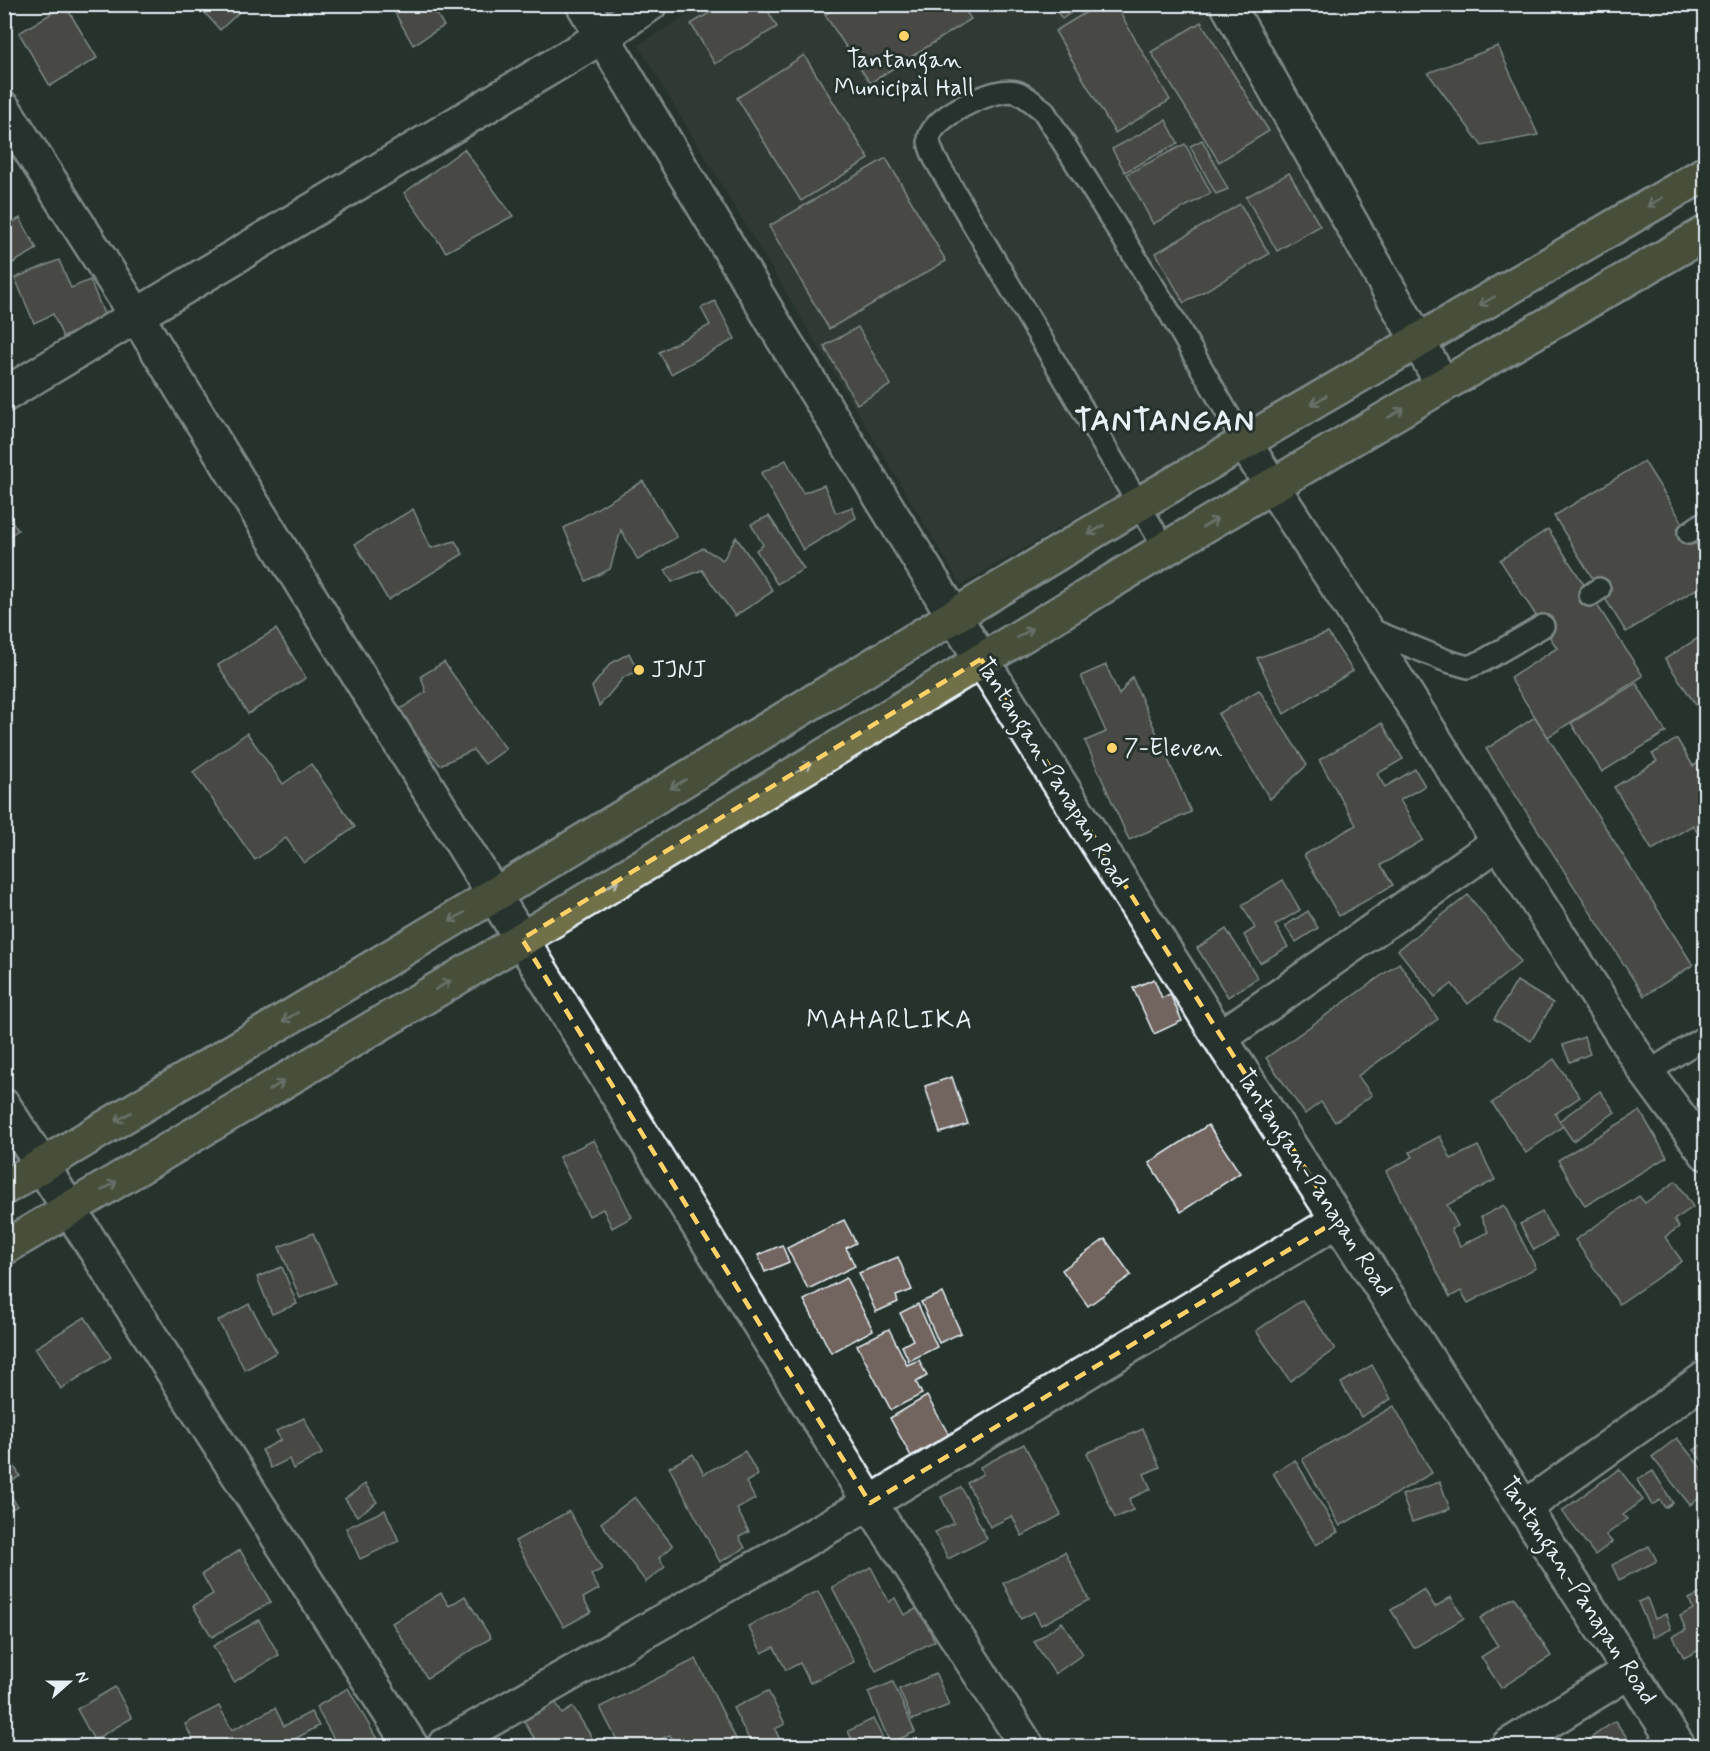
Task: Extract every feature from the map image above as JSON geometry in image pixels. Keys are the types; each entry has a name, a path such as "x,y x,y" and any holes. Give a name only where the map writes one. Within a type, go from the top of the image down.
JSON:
{"highway":[{"path":"4,1188 494,895 1139,504 1706,173"},
{"path":"4,1248 522,939 1165,549 1706,232"}],"street":[{"name":"Tantangan-Panapan Road","path":"583,4 784,340 981,659 1220,1038 1678,1746"},
{"path":"4,395 603,36 650,4"},
{"path":"1227,4 1443,385"},
{"path":"4,109 136,315 870,1503 1027,1746"},
{"path":"1245,444 1647,1073 1706,1153"},
{"path":"1220,1038 1499,842"},
{"path":"4,1106 411,1746"},
{"path":"444,1746 870,1503 1338,1220"},
{"path":"1524,1508 1706,1378"},
{"path":"1508,1746 1630,1671"}],"lane":[{"path":"1165,549 935,159 929,143 930,134 945,117 1000,92 1018,92 1043,110 1170,313 1245,444"},
{"path":"1364,627 1447,661 1468,667 1483,661 1543,626"},
{"path":"1647,1073 1706,1036"}],"highlighted area":[{"path":"981,659 1338,1220 870,1503 522,939"}],"shaded area":[{"path":"705,5 1203,5 1395,334 961,585 638,45"}],"building":[{"path":"197,4 248,4 220,30"},
{"path":"390,4 431,4 444,26 413,45"},
{"path":"724,4 764,4 777,27 715,64 691,24"},
{"path":"841,4 961,4 971,19 870,83 825,15"},
{"path":"1052,4 1083,4 1062,19"},
{"path":"1100,4 1115,4 1170,100 1115,133 1055,31"},
{"path":"65,5 97,58 50,86 19,33"},
{"path":"1201,22 1269,131 1219,162 1151,52"},
{"path":"1498,46 1538,135 1482,146 1428,73"},
{"path":"804,55 869,159 801,201 737,98"},
{"path":"1166,120 1178,143 1125,172 1112,149"},
{"path":"1202,140 1228,189 1216,194 1190,146"},
{"path":"1185,144 1211,193 1153,224 1127,174"},
{"path":"464,149 513,216 446,252 404,193"},
{"path":"886,158 946,261 829,329 769,226"},
{"path":"1289,173 1320,226 1277,251 1246,197"},
{"path":"1240,204 1269,254 1184,303 1156,253"},
{"path":"20,218 37,249 4,268 4,227"},
{"path":"59,260 71,288 90,280 106,319 63,337 53,314 34,323 15,278"},
{"path":"715,301 735,339 671,374 659,352 710,325 701,308"},
{"path":"858,327 891,385 857,404 824,346"},
{"path":"786,460 803,493 824,485 836,513 852,507 856,518 803,550 761,473"},
{"path":"1644,461 1706,560 1706,583 1626,632 1554,516"},
{"path":"643,481 677,537 638,560 621,530 610,569 586,581 564,528"},
{"path":"413,509 431,548 455,541 463,554 388,600 355,544"},
{"path":"4,510 18,530 4,540"},
{"path":"769,516 804,569 777,584 756,550 763,545 751,524"},
{"path":"1548,529 1643,676 1548,737 1510,678 1557,648 1500,560"},
{"path":"736,537 773,591 735,616 702,570 672,582 665,570 703,548 723,560"},
{"path":"276,629 306,678 248,714 218,665"},
{"path":"1328,633 1353,671 1284,714 1257,658"},
{"path":"1706,633 1706,720 1665,659"},
{"path":"629,653 638,671 624,677 599,706 592,687 610,664"},
{"path":"444,662 506,749 485,764 473,750 440,765 396,712 426,692 421,676"},
{"path":"1106,665 1119,695 1132,677 1191,812 1129,840 1085,741 1106,732 1081,676"},
{"path":"1636,683 1666,732 1602,772 1571,723"},
{"path":"1259,690 1307,765 1270,799 1218,714"},
{"path":"1535,717 1693,965 1644,996 1486,749"},
{"path":"1382,723 1403,759 1377,774 1385,787 1415,769 1425,786 1400,800 1423,840 1381,865 1393,885 1339,916 1304,855 1356,825 1319,760"},
{"path":"247,733 283,784 311,764 355,827 304,863 286,838 255,860 193,772"},
{"path":"1677,739 1693,766 1702,760 1706,766 1706,838 1702,840 1693,825 1652,850 1614,787 1657,761 1652,754"},
{"path":"1283,880 1300,910 1275,925 1288,947 1260,963 1244,935 1255,928 1242,905"},
{"path":"1468,895 1521,962 1468,1004 1452,984 1435,997 1398,950"},
{"path":"1308,911 1318,928 1296,942 1285,926"},
{"path":"1226,929 1258,978 1228,997 1197,948"},
{"path":"1399,963 1438,1019 1358,1076 1372,1095 1335,1122 1321,1102 1305,1114 1266,1058"},
{"path":"1154,979 1162,998 1170,994 1182,1021 1154,1034 1133,988"},
{"path":"1517,981 1553,1003 1531,1041 1494,1019"},
{"path":"1584,1037 1590,1054 1570,1062 1563,1045"},
{"path":"1554,1059 1580,1097 1555,1114 1563,1126 1526,1153 1492,1103"},
{"path":"952,1077 968,1124 940,1133 925,1086"},
{"path":"1706,1090 1706,1106 1699,1095"},
{"path":"1600,1091 1615,1112 1573,1141 1559,1121"},
{"path":"1640,1111 1667,1157 1585,1206 1558,1160"},
{"path":"1208,1125 1240,1173 1181,1212 1149,1163"},
{"path":"1440,1136 1451,1159 1478,1146 1495,1180 1447,1205 1458,1226 1451,1229 1460,1246 1488,1232 1481,1217 1504,1205 1536,1268 1468,1303 1461,1291 1450,1297 1386,1171 1413,1157 1410,1152"},
{"path":"594,1140 632,1217 612,1228 603,1209 589,1216 559,1157"},
{"path":"1676,1181 1693,1207 1674,1220 1679,1227 1665,1237 1682,1261 1619,1304 1575,1240 1639,1196 1645,1203"},
{"path":"1542,1212 1556,1237 1534,1250 1520,1224"},
{"path":"844,1220 856,1243 846,1248 855,1266 808,1289 787,1248"},
{"path":"313,1233 335,1283 300,1298 279,1247"},
{"path":"1105,1239 1131,1275 1088,1306 1062,1270"},
{"path":"782,1245 789,1262 765,1272 758,1255"},
{"path":"898,1257 912,1290 896,1296 898,1302 876,1312 859,1273"},
{"path":"282,1267 297,1304 272,1314 257,1277"},
{"path":"846,1278 873,1330 831,1353 804,1300"},
{"path":"943,1293 961,1333 939,1343 921,1302"},
{"path":"1302,1300 1335,1349 1290,1381 1256,1331"},
{"path":"249,1304 277,1352 245,1370 218,1321"},
{"path":"918,1304 937,1347 909,1361 902,1346 913,1340 900,1313"},
{"path":"85,1317 111,1357 61,1389 35,1348"},
{"path":"889,1329 907,1365 919,1360 927,1376 916,1382 922,1394 891,1410 857,1345"},
{"path":"1372,1365 1391,1399 1361,1417 1341,1383"},
{"path":"927,1396 949,1435 911,1456 890,1418"},
{"path":"1394,1406 1432,1473 1340,1526 1302,1459"},
{"path":"304,1418 322,1454 293,1469 289,1459 271,1468 262,1450 281,1440 276,1431"},
{"path":"1143,1429 1160,1467 1144,1474 1151,1489 1129,1499 1133,1510 1115,1518 1087,1453"},
{"path":"1677,1438 1706,1474 1706,1493 1690,1505 1652,1457"},
{"path":"1706,1442 1706,1466 1694,1450"},
{"path":"1024,1444 1061,1515 1022,1536 1012,1516 990,1527 967,1483 983,1474 980,1467"},
{"path":"4,1449 20,1476 5,1485 17,1506 4,1513"},
{"path":"745,1451 758,1475 746,1482 755,1499 737,1509 749,1532 739,1537 745,1548 720,1562 669,1467 693,1454 704,1474"},
{"path":"1295,1460 1338,1532 1316,1545 1273,1473"},
{"path":"1619,1469 1643,1500 1623,1515 1627,1519 1606,1535 1612,1542 1595,1555 1562,1511"},
{"path":"1653,1471 1673,1503 1665,1508 1660,1500 1652,1505 1637,1480"},
{"path":"1440,1482 1450,1509 1412,1522 1402,1495"},
{"path":"365,1484 377,1502 357,1516 345,1499"},
{"path":"961,1487 987,1539 948,1559 935,1532 954,1523 941,1497"},
{"path":"635,1497 673,1546 659,1558 665,1567 646,1582 601,1523"},
{"path":"385,1510 399,1541 360,1559 346,1528"},
{"path":"569,1511 602,1569 591,1575 599,1589 583,1598 591,1612 564,1627 515,1541"},
{"path":"1649,1546 1657,1561 1619,1580 1612,1565"},
{"path":"240,1550 271,1602 212,1637 193,1606 213,1594 202,1574"},
{"path":"1065,1552 1089,1600 1041,1625 1034,1612 1021,1619 1003,1583"},
{"path":"871,1567 889,1602 895,1598 904,1615 918,1608 935,1641 876,1671 832,1587"},
{"path":"1424,1589 1435,1607 1451,1597 1464,1618 1414,1648 1391,1610"},
{"path":"818,1591 854,1662 810,1683 800,1663 786,1670 774,1647 762,1653 748,1626"},
{"path":"1706,1591 1706,1661 1699,1650 1684,1658 1673,1636 1686,1630 1680,1616 1693,1609 1689,1599"},
{"path":"441,1593 449,1606 465,1596 491,1638 427,1678 392,1623"},
{"path":"1514,1597 1551,1656 1501,1688 1481,1657 1498,1646 1480,1618"},
{"path":"1647,1598 1655,1619 1666,1614 1671,1629 1653,1637 1638,1602"},
{"path":"259,1620 279,1655 234,1682 213,1646"},
{"path":"1062,1622 1083,1654 1055,1674 1034,1642"},
{"path":"696,1659 737,1741 726,1746 676,1746 670,1735 646,1746 620,1746 600,1707"},
{"path":"936,1674 949,1705 912,1720 899,1689"},
{"path":"893,1682 915,1732 890,1743 868,1692"},
{"path":"115,1687 132,1718 94,1740 77,1709"},
{"path":"348,1688 378,1741 369,1746 338,1746 316,1707"},
{"path":"768,1691 785,1724 775,1729 781,1742 773,1746 759,1746 755,1738 750,1741 733,1708"},
{"path":"555,1701 562,1714 573,1707 597,1746 539,1746 523,1720"},
{"path":"219,1706 232,1730 275,1708 284,1726 311,1712 319,1726 291,1741 295,1746 196,1746 185,1724"},
{"path":"873,1719 887,1746 855,1746 848,1731"},
{"path":"1615,1721 1633,1746 1579,1746"},
{"path":"79,1738 84,1746 65,1746"},
{"path":"905,1741 907,1746 893,1746"}],"place":[{"name":"Tantangan Municipal Hall","path":"904,36"},
{"name":"JJNJ","path":"639,670"},
{"name":"7-Eleven","path":"1112,748"}],"district":[{"name":"TANTANGAN","path":"1165,421"},
{"name":"MAHARLIKA","path":"890,1021"}]}
